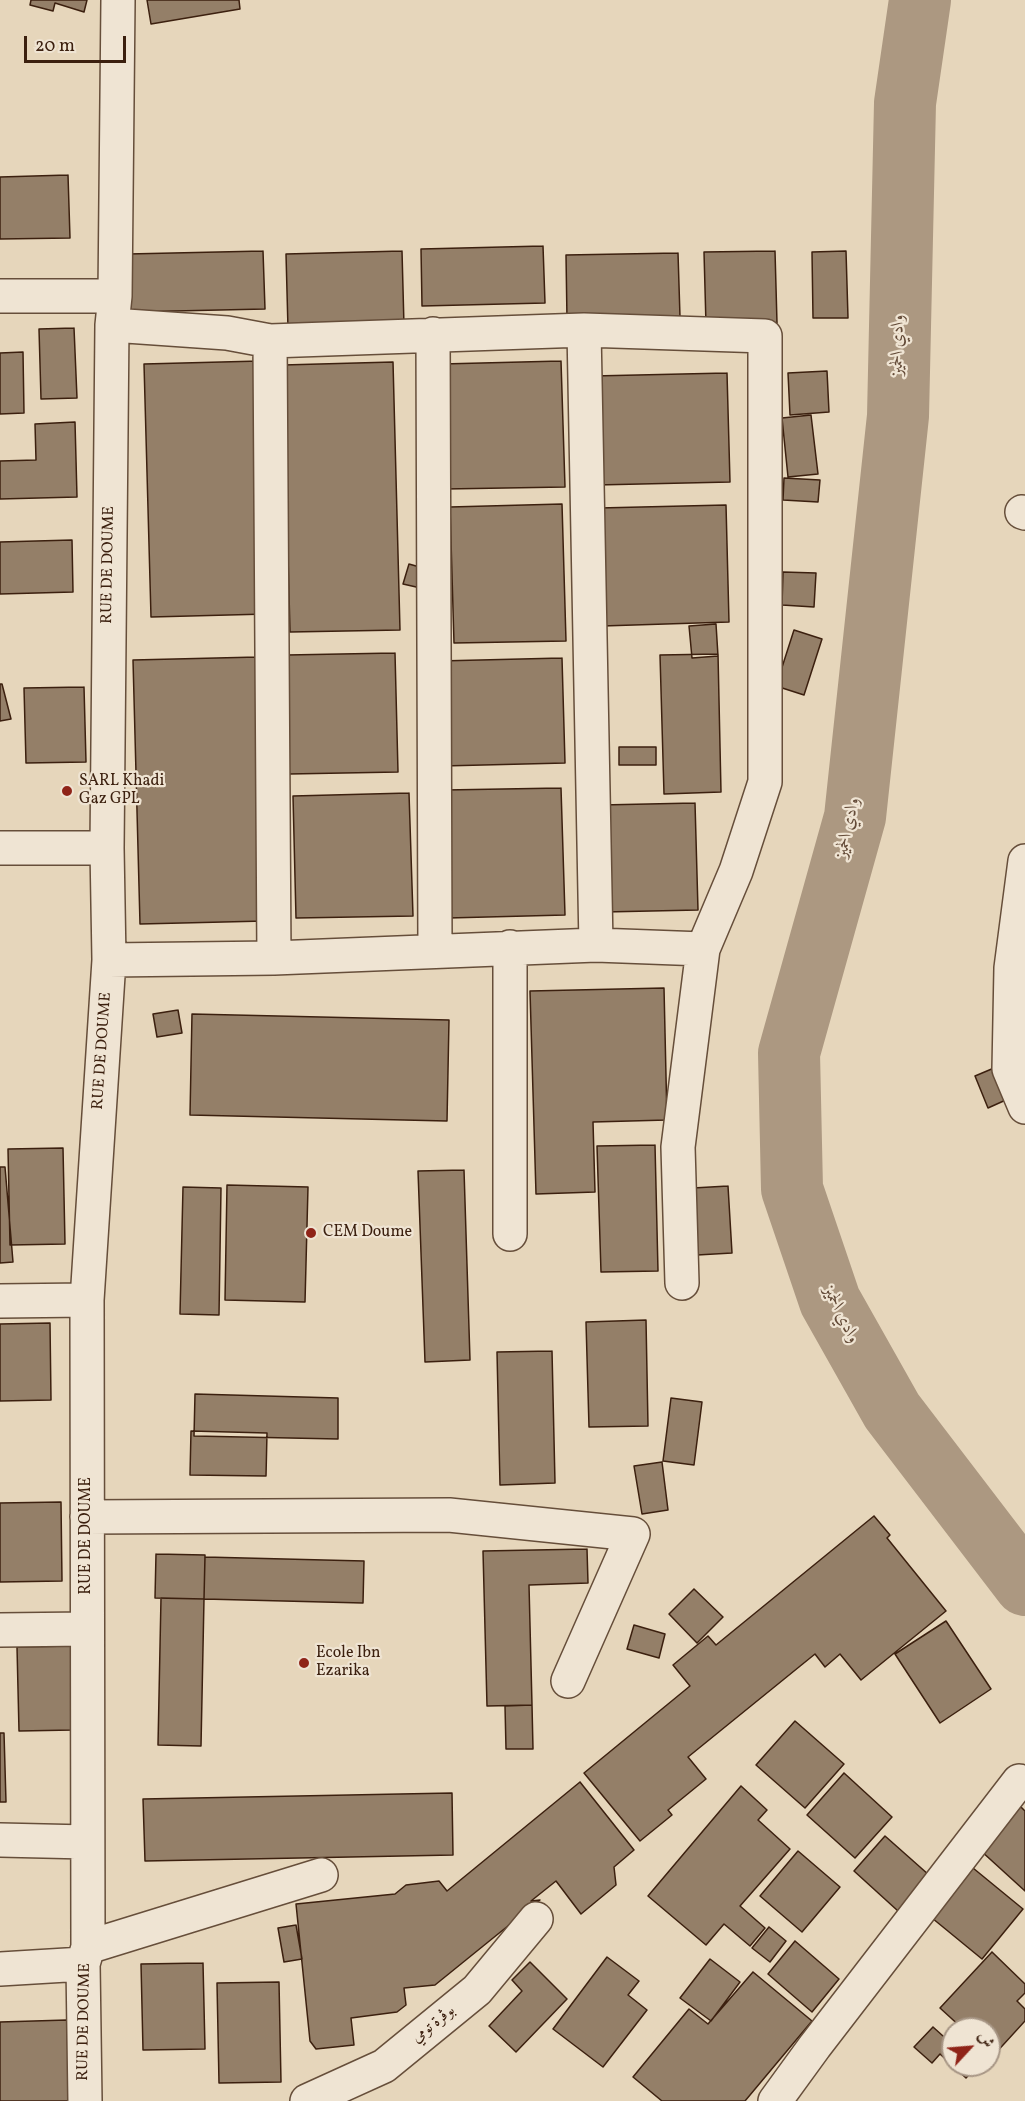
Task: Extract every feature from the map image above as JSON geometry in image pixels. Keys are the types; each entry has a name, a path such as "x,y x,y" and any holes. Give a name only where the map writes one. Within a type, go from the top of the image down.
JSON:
{"street":[{"name":"RUE DE DOUME","path":"85,2101 87,1300 110,960 107,848 118,0"},
{"path":"0,296 113,311 270,341 584,330 765,336 765,782 736,871 703,949 678,1147 682,1283"},
{"path":"584,330 596,945"},
{"path":"432,334 435,950"},
{"path":"270,341 274,958"},
{"path":"0,848 107,848"},
{"path":"1025,861 1011,968 1017,1066 1025,1107"},
{"path":"110,960 274,958 596,945 703,949"},
{"path":"510,947 510,1234"},
{"path":"0,1301 87,1300"},
{"path":"87,1517 449,1515 633,1534 568,1681"},
{"path":"0,1630 87,1629"},
{"path":"775,2101 1018,1781"},
{"path":"0,1840 87,1842"},
{"path":"0,1970 86,1956 321,1875"},
{"name":"بوڤرة تومي","path":"308,2101 384,2066 477,1990 536,1919"}],"building":[{"path":"31,0 87,0 84,12 55,3 53,11 30,5"},
{"path":"147,0 239,0 240,9 151,24"},
{"path":"68,175 70,238 0,239 0,177"},
{"path":"543,246 545,303 422,306 421,249"},
{"path":"263,251 265,309 129,312 128,254"},
{"path":"402,251 404,326 288,329 286,254"},
{"path":"775,251 777,323 706,325 704,252"},
{"path":"846,251 848,318 813,318 812,252"},
{"path":"678,253 680,317 567,320 566,255"},
{"path":"74,328 77,398 41,399 39,329"},
{"path":"23,352 24,413 0,414 0,353"},
{"path":"260,361 267,614 151,617 144,364"},
{"path":"561,361 565,487 445,489 442,364"},
{"path":"393,362 400,630 290,632 283,365"},
{"path":"827,371 829,412 790,415 788,373"},
{"path":"727,373 730,482 596,485 593,376"},
{"path":"811,415 818,474 788,477 782,418"},
{"path":"75,422 77,497 0,499 0,461 36,460 35,424"},
{"path":"784,478 820,480 818,502 783,500"},
{"path":"562,504 566,641 454,643 450,507"},
{"path":"726,505 729,622 602,626 599,508"},
{"path":"72,540 73,592 0,594 0,542"},
{"path":"409,564 430,570 425,589 403,584"},
{"path":"783,572 816,573 814,607 782,605"},
{"path":"716,624 718,656 692,658 689,626"},
{"path":"794,630 822,639 804,695 776,686"},
{"path":"395,653 398,772 289,774 287,655"},
{"path":"718,654 721,792 664,794 660,655"},
{"path":"258,657 265,921 140,924 133,660"},
{"path":"562,658 565,763 442,766 439,661"},
{"path":"0,684 2,684 11,719 0,721"},
{"path":"84,687 86,762 26,763 24,688"},
{"path":"619,747 656,747 656,765 619,765"},
{"path":"561,788 565,915 448,918 445,790"},
{"path":"409,793 413,916 296,918 293,796"},
{"path":"695,803 698,910 604,912 601,805"},
{"path":"664,988 667,1120 593,1122 595,1192 536,1194 530,991"},
{"path":"178,1010 182,1033 157,1037 153,1014"},
{"path":"192,1014 449,1020 447,1121 190,1115"},
{"path":"994,1068 1008,1099 988,1108 975,1076"},
{"path":"655,1145 658,1271 601,1272 597,1146"},
{"path":"63,1148 65,1244 10,1245 8,1149"},
{"path":"0,1167 5,1167 13,1262 0,1263"},
{"path":"464,1170 470,1360 425,1362 418,1171"},
{"path":"227,1185 308,1187 305,1302 225,1300"},
{"path":"728,1186 732,1253 697,1255 693,1188"},
{"path":"183,1187 221,1188 219,1315 180,1314"},
{"path":"646,1320 648,1426 589,1427 586,1322"},
{"path":"50,1323 51,1400 0,1401 0,1324"},
{"path":"552,1351 555,1483 500,1485 497,1352"},
{"path":"195,1394 338,1398 338,1439 194,1436"},
{"path":"671,1398 702,1402 694,1465 663,1461"},
{"path":"191,1431 267,1433 266,1476 190,1475"},
{"path":"662,1462 668,1510 642,1514 634,1466"},
{"path":"61,1502 62,1581 0,1582 0,1503"},
{"path":"874,1516 890,1535 887,1538 946,1611 861,1680 840,1654 825,1667 815,1654 688,1757 706,1779 668,1810 672,1815 640,1841 584,1773 690,1686 673,1665 708,1636 716,1645"},
{"path":"587,1549 588,1583 529,1585 532,1705 487,1706 483,1551"},
{"path":"156,1554 205,1555 204,1599 155,1598"},
{"path":"205,1557 364,1561 363,1603 204,1599"},
{"path":"694,1589 723,1617 697,1643 669,1614"},
{"path":"161,1598 204,1599 201,1746 158,1745"},
{"path":"946,1621 991,1689 940,1723 895,1654"},
{"path":"634,1625 665,1634 659,1658 627,1649"},
{"path":"71,1646 73,1730 19,1731 17,1647"},
{"path":"532,1705 533,1749 506,1749 505,1706"},
{"path":"795,1721 844,1764 805,1808 756,1765"},
{"path":"0,1733 4,1733 6,1802 0,1802"},
{"path":"844,1773 892,1817 855,1858 807,1815"},
{"path":"580,1782 634,1850 614,1867 616,1885 581,1914 556,1881 531,1901 540,1900 435,1985 404,1988 406,2005 397,2012 351,2018 354,2045 316,2049 310,2041 296,1904 395,1894 406,1885 439,1881 447,1891"},
{"path":"741,1786 767,1810 758,1820 790,1849 740,1906 765,1928 750,1946 724,1924 706,1945 648,1896"},
{"path":"452,1793 453,1855 145,1861 143,1799"},
{"path":"1019,1805 1025,1811 1025,1891 980,1850"},
{"path":"885,1836 929,1875 898,1911 854,1871"},
{"path":"798,1851 840,1887 802,1932 760,1896"},
{"path":"973,1868 1023,1909 982,1959 932,1918"},
{"path":"296,1925 302,1959 284,1962 278,1928"},
{"path":"769,1927 786,1941 770,1962 752,1948"},
{"path":"795,1941 839,1979 812,2012 768,1974"},
{"path":"992,1952 1025,1984 1025,1993 1017,2001 1025,2009 1025,2021 1001,2047 1001,2017 950,2017 940,2008"},
{"path":"607,1957 639,1981 628,1995 647,2010 603,2067 553,2029"},
{"path":"710,1959 740,1982 711,2021 680,1998"},
{"path":"530,1962 567,1999 516,2052 489,2026 522,1991 512,1980"},
{"path":"203,1963 205,2049 143,2050 141,1964"},
{"path":"753,1972 812,2021 745,2101 662,2101 633,2077 689,2009 708,2024"},
{"path":"279,1982 281,2082 219,2083 217,1983"},
{"path":"67,2020 69,2101 0,2101 0,2022"},
{"path":"933,2027 941,2034 941,2055 932,2063 914,2047"}],"waterway":[{"name":"وادي الحميز","path":"920,0 905,103 898,416 855,817 789,1053 792,1189 830,1301 892,1411 1025,1585"}],"place":[{"name":"SARL Khadi Gaz GPL","path":"67,791"},
{"name":"CEM Doume","path":"311,1233"},
{"name":"Ecole Ibn Ezarika","path":"304,1663"}]}
